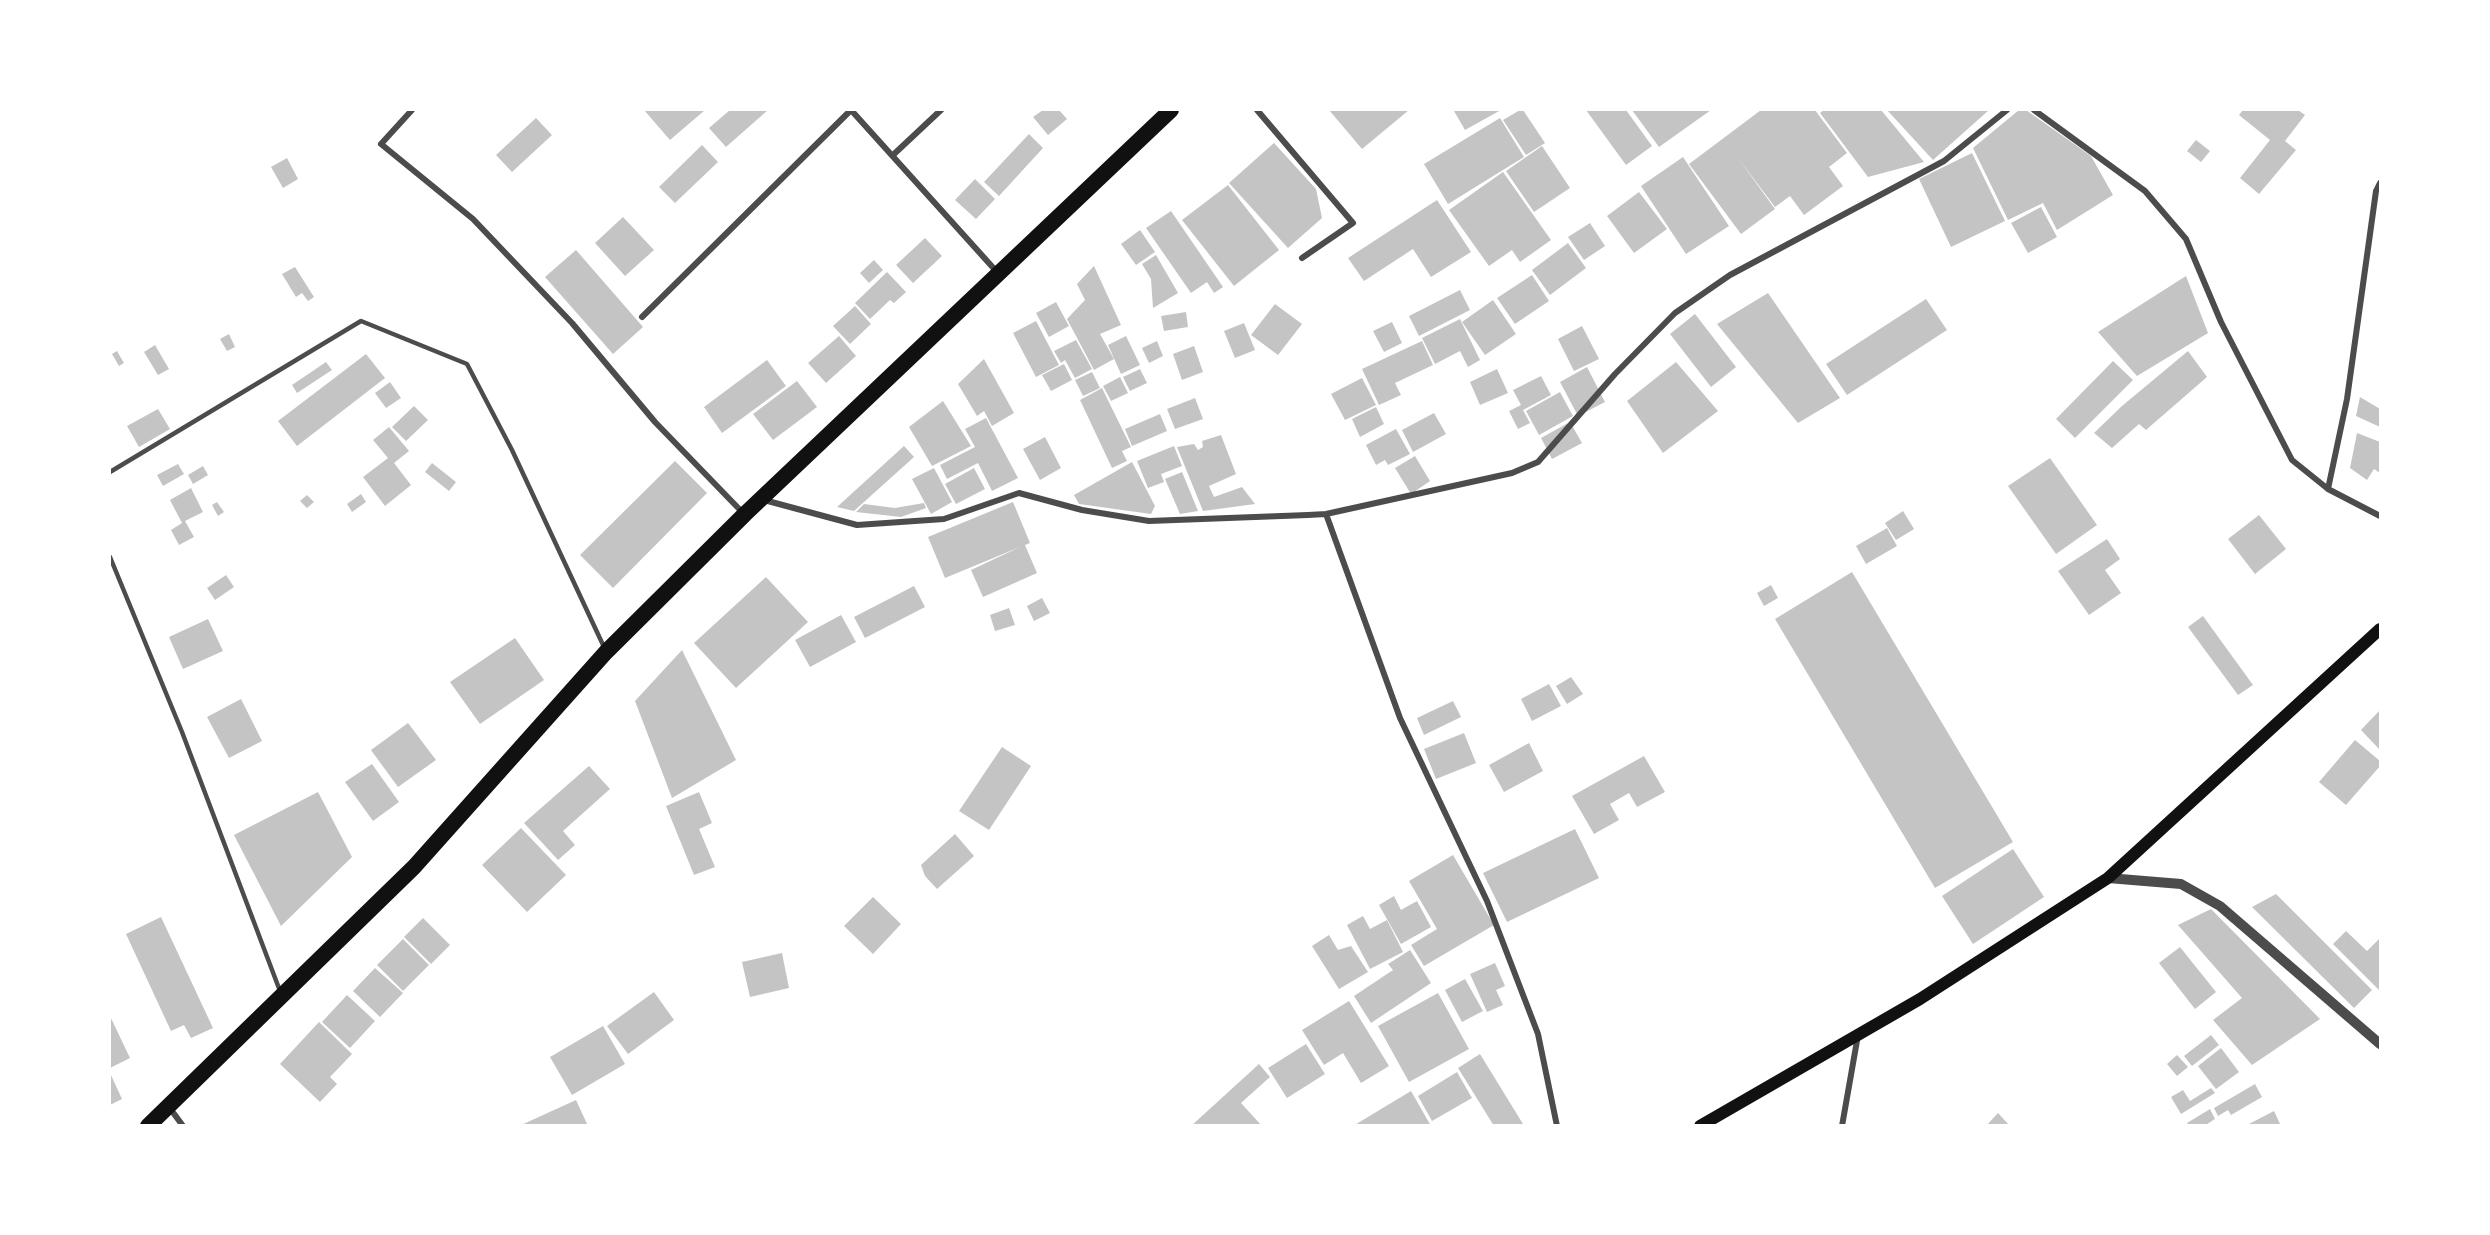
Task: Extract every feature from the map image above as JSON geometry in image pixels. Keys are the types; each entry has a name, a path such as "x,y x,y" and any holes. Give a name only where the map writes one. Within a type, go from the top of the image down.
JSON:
{"highway":[{"path":"148,1125 414,867 606,652 760,499 1171,110"}],"main road":[{"path":"1700,1125 1920,999 2108,878 2379,632"}],"street":[{"path":"412,110 381,144 473,219 572,323 655,422 745,514"},
{"path":"642,317 850,110 998,273"},
{"path":"893,155 941,110"},
{"path":"1257,110 1353,223 1302,258"},
{"path":"760,499 857,525 944,519 1019,493 1082,510 1149,521 1326,514 1512,473 1538,462 1615,374 1675,313 1730,275 1944,161 2007,110"},
{"path":"2034,110 2145,190 2186,239 2221,322 2292,460 2328,489 2380,516"},
{"path":"2328,489 2347,399 2376,191 2380,183"},
{"path":"1326,514 1400,718 1487,901 1538,1034 1557,1125"},
{"path":"2108,878 2181,884 2220,906 2380,1044"},
{"path":"1842,1125 1858,1035"},
{"path":"168,1106 183,1125"}],"lane":[{"path":"110,472 361,321 467,364 512,450 606,652"},
{"path":"110,557 182,732 282,996"}],"building":[{"path":"644,110 705,110 670,140"},
{"path":"730,110 768,110 726,147 709,128"},
{"path":"1043,110 1059,110 1067,119 1048,135 1033,117"},
{"path":"1329,110 1409,110 1362,149"},
{"path":"1501,110 1465,130 1454,111"},
{"path":"1523,110 1545,143 1526,155 1503,120"},
{"path":"1586,110 1626,110 1652,146 1626,165"},
{"path":"1632,110 1711,110 1659,147"},
{"path":"1761,110 1815,110 1847,153 1829,167 1843,186 1804,215 1790,196 1775,207 1738,158 1775,209 1741,234 1689,164"},
{"path":"1824,110 1881,110 1924,162 1868,177 1820,113"},
{"path":"1887,110 1989,110 1933,160"},
{"path":"2019,110 2026,110 2091,156 2113,195 2057,230 2043,203 2008,220 1973,148"},
{"path":"2243,110 2298,110 2305,115 2285,141 2296,150 2259,194 2240,178 2270,140 2239,115"},
{"path":"536,118 552,135 512,172 496,155"},
{"path":"1500,118 1524,157 1448,204 1424,164"},
{"path":"1029,134 1043,148 999,196 984,182"},
{"path":"2196,140 2210,151 2201,162 2187,151"},
{"path":"1274,143 1316,189 1322,218 1288,248 1229,183"},
{"path":"702,145 718,162 675,203 659,187"},
{"path":"1542,146 1570,188 1534,212 1506,171"},
{"path":"1972,153 2005,221 1951,247 1919,179"},
{"path":"1683,157 1729,226 1686,254 1641,186"},
{"path":"287,158 298,179 283,188 271,167"},
{"path":"1503,172 1551,240 1520,262 1512,250 1489,266 1449,210"},
{"path":"975,179 995,199 976,219 955,200"},
{"path":"1228,185 1279,250 1234,286 1182,220"},
{"path":"1639,192 1667,229 1634,253 1607,216"},
{"path":"1437,200 1471,252 1431,277 1413,249 1364,281 1348,258"},
{"path":"2041,207 2057,237 2028,253 2011,223"},
{"path":"1171,211 1223,287 1214,293 1207,282 1191,293 1146,228"},
{"path":"623,217 654,250 625,276 595,243"},
{"path":"1590,223 1605,246 1584,260 1568,237"},
{"path":"1140,230 1155,252 1136,265 1121,244"},
{"path":"925,238 942,256 913,283 896,265"},
{"path":"1568,243 1586,268 1550,295 1532,270"},
{"path":"576,250 643,327 613,354 545,277"},
{"path":"1156,255 1178,293 1153,308 1151,279 1142,264"},
{"path":"874,260 883,270 869,283 860,273"},
{"path":"1094,266 1121,325 1100,334 1114,359 1094,370 1067,319 1085,300 1077,284"},
{"path":"295,267 314,297 308,301 302,293 296,297 282,274"},
{"path":"887,272 906,292 894,303 890,300 870,319 855,303"},
{"path":"1532,275 1549,301 1515,324 1497,298"},
{"path":"2186,276 2208,333 2137,376 2098,332"},
{"path":"1460,290 1470,310 1419,336 1409,316"},
{"path":"1768,293 1840,398 1798,423 1717,324"},
{"path":"1926,299 1947,330 1847,395 1826,364"},
{"path":"1493,300 1516,334 1485,355 1462,322"},
{"path":"1056,302 1069,326 1049,337 1036,313"},
{"path":"1275,304 1302,324 1278,355 1251,335"},
{"path":"855,306 871,324 850,344 833,326"},
{"path":"1186,312 1188,327 1164,331 1161,316"},
{"path":"1695,314 1736,367 1711,387 1670,334"},
{"path":"1460,319 1480,360 1468,367 1460,351 1435,364 1422,338"},
{"path":"1036,321 1059,365 1036,377 1013,333"},
{"path":"1392,322 1402,343 1384,352 1373,331"},
{"path":"1244,323 1255,350 1235,358 1224,331"},
{"path":"1582,326 1599,359 1574,371 1558,339"},
{"path":"229,334 235,347 227,351 220,339"},
{"path":"839,336 856,356 826,383 808,363"},
{"path":"1126,336 1140,365 1121,374 1108,345"},
{"path":"1076,340 1092,369 1075,378 1065,360 1061,363 1054,351"},
{"path":"1157,341 1163,356 1149,363 1142,348"},
{"path":"1422,341 1433,365 1395,383 1401,395 1379,405 1362,369"},
{"path":"155,345 169,369 158,375 144,352"},
{"path":"1194,346 1203,372 1182,380 1173,354"},
{"path":"117,351 124,363 119,366 112,354"},
{"path":"2188,351 2207,377 2146,430 2139,424 2112,448 2094,433 2122,406"},
{"path":"366,354 385,378 297,446 278,421"},
{"path":"984,359 1014,413 992,426 984,411 977,416 958,384"},
{"path":"767,360 786,386 722,433 704,407"},
{"path":"2113,361 2133,380 2075,438 2056,419"},
{"path":"326,362 332,370 297,393 292,385"},
{"path":"1676,362 1718,411 1663,453 1627,401"},
{"path":"1064,364 1072,380 1051,391 1042,375"},
{"path":"1587,367 1605,402 1578,416 1560,382"},
{"path":"1140,369 1147,383 1130,391 1123,377"},
{"path":"1497,369 1508,393 1480,405 1470,382"},
{"path":"1092,372 1100,388 1083,396 1075,380"},
{"path":"1541,376 1551,395 1523,410 1530,423 1518,429 1509,411 1521,405 1513,390"},
{"path":"1120,377 1128,393 1111,401 1103,386"},
{"path":"1362,378 1376,405 1345,420 1331,394"},
{"path":"797,381 817,407 773,440 753,414"},
{"path":"390,382 401,398 386,408 375,393"},
{"path":"1102,388 1131,447 1122,451 1127,461 1112,468 1080,400"},
{"path":"1560,392 1573,416 1539,435 1526,411"},
{"path":"2360,397 2380,409 2380,427 2356,416"},
{"path":"1195,398 1203,419 1175,429 1167,409"},
{"path":"943,401 971,446 932,466 909,427"},
{"path":"414,406 428,420 406,441 392,427"},
{"path":"1376,407 1384,424 1360,437 1352,419"},
{"path":"158,409 170,429 139,447 127,426"},
{"path":"1434,413 1446,434 1413,452 1402,430"},
{"path":"1160,414 1167,431 1132,446 1125,429"},
{"path":"986,418 1018,478 992,491 978,463 947,479 940,465 975,447 965,429"},
{"path":"1570,422 1582,443 1552,459 1541,438"},
{"path":"389,427 409,451 394,463 411,485 385,506 363,477 388,458 373,440"},
{"path":"1396,429 1410,454 1388,465 1385,460 1376,465 1366,445"},
{"path":"2357,433 2380,442 2380,473 2374,469 2367,480 2350,468"},
{"path":"1221,435 1236,474 1209,486 1214,497 1242,487 1255,504 1203,511 1177,447 1194,444 1198,450 1203,447 1202,441"},
{"path":"1045,437 1061,468 1040,480 1023,449"},
{"path":"904,446 914,457 854,511 837,507"},
{"path":"1174,446 1182,466 1161,474 1164,482 1148,488 1137,461"},
{"path":"1415,456 1430,481 1411,494 1395,468"},
{"path":"2050,458 2097,525 2056,554 2008,486"},
{"path":"675,461 707,493 613,588 580,555"},
{"path":"1132,462 1155,506 1151,514 1079,504 1074,495"},
{"path":"432,463 456,482 449,491 425,472"},
{"path":"178,464 184,474 163,486 157,475"},
{"path":"203,466 208,475 193,484 188,475"},
{"path":"934,468 952,502 931,514 912,479"},
{"path":"974,468 985,489 956,504 945,484"},
{"path":"1182,472 1198,511 1180,514 1165,479"},
{"path":"191,488 203,512 185,521 194,537 179,545 171,530 182,523 170,500"},
{"path":"361,494 366,502 352,512 347,504"},
{"path":"307,495 314,502 307,508 300,501"},
{"path":"217,502 224,512 218,516 212,505"},
{"path":"1013,502 1030,543 1025,545 1037,573 983,597 971,570 1020,547 945,578 928,537"},
{"path":"924,503 926,508 901,517 856,512 864,504 895,508"},
{"path":"1903,511 1914,529 1896,540 1885,523"},
{"path":"2259,515 2286,549 2255,574 2228,539"},
{"path":"1887,528 1897,546 1866,564 1856,546"},
{"path":"2107,539 2120,559 2105,570 2121,593 2089,615 2058,571"},
{"path":"1852,572 2013,842 1935,888 1775,619"},
{"path":"226,575 234,587 215,600 207,588"},
{"path":"766,577 808,622 736,688 694,643"},
{"path":"1771,585 1778,598 1764,606 1757,593"},
{"path":"914,586 925,607 865,638 854,617"},
{"path":"1042,598 1050,613 1034,621 1027,606"},
{"path":"1009,608 1015,625 995,631 990,615"},
{"path":"841,615 856,642 810,667 795,640"},
{"path":"2203,616 2253,685 2238,695 2188,627"},
{"path":"208,619 223,651 183,669 169,637"},
{"path":"515,638 544,680 480,724 450,682"},
{"path":"682,650 736,760 672,798 635,701"},
{"path":"1571,677 1583,694 1567,704 1556,686"},
{"path":"1549,684 1561,706 1532,721 1521,699"},
{"path":"241,699 262,741 229,758 207,717"},
{"path":"1453,701 1461,717 1424,735 1417,718"},
{"path":"2380,710 2380,750 2361,730"},
{"path":"408,723 436,760 398,787 371,750"},
{"path":"1464,733 1476,763 1436,779 1424,749"},
{"path":"2355,740 2380,761 2380,766 2346,805 2319,782"},
{"path":"1529,743 1543,771 1504,792 1489,765"},
{"path":"1002,747 1031,766 989,830 959,811"},
{"path":"1644,756 1665,792 1637,807 1629,793 1610,804 1619,820 1594,834 1572,796"},
{"path":"372,764 399,802 373,821 345,782"},
{"path":"589,766 610,789 563,831 575,845 558,860 524,823"},
{"path":"318,792 352,857 281,926 234,835"},
{"path":"699,792 712,823 699,829 715,867 694,875 666,806"},
{"path":"521,828 566,875 527,912 482,865"},
{"path":"1575,829 1599,878 1507,922 1483,873"},
{"path":"955,834 974,856 937,889 925,876 921,865"},
{"path":"2013,849 2044,897 1973,944 1942,896"},
{"path":"1453,855 1494,925 1424,966 1411,945 1437,929 1409,881"},
{"path":"2276,894 2372,990 2354,1008 2252,907"},
{"path":"1394,896 1401,910 1417,901 1431,927 1401,944 1379,905"},
{"path":"873,897 901,924 873,954 844,926"},
{"path":"2211,909 2320,1019 2252,1065 2213,1020 2242,998 2178,925"},
{"path":"1363,916 1370,929 1387,920 1403,952 1370,969 1347,925"},
{"path":"161,917 213,1028 191,1038 184,1025 171,1031 126,934"},
{"path":"423,918 450,945 431,964 404,937"},
{"path":"2346,931 2367,951 2380,938 2380,991 2333,944"},
{"path":"1329,935 1338,950 1351,946 1368,972 1339,989 1312,946"},
{"path":"403,939 429,965 403,991 377,965"},
{"path":"2180,947 2216,992 2195,1009 2159,963"},
{"path":"1410,950 1431,983 1371,1023 1354,996 1393,970 1388,964"},
{"path":"782,953 789,988 750,997 742,962"},
{"path":"1495,963 1505,986 1496,990 1503,1005 1487,1012 1470,974"},
{"path":"375,968 403,993 380,1017 353,991"},
{"path":"1465,979 1483,1011 1462,1022 1445,990"},
{"path":"654,992 674,1020 628,1054 607,1026"},
{"path":"1438,993 1469,1049 1409,1082 1378,1026"},
{"path":"347,995 375,1021 350,1048 322,1022"},
{"path":"1349,1001 1389,1066 1361,1083 1343,1053 1324,1065 1302,1030"},
{"path":"110,1016 130,1058 110,1068"},
{"path":"319,1022 352,1054 330,1077 337,1084 320,1102 280,1064"},
{"path":"603,1026 625,1064 572,1095 550,1057"},
{"path":"2211,1035 2219,1045 2192,1066 2184,1056"},
{"path":"1306,1044 1325,1074 1287,1098 1268,1068"},
{"path":"2221,1048 2239,1072 2216,1089 2198,1066"},
{"path":"1480,1054 1523,1124 1494,1126 1458,1068"},
{"path":"2177,1055 2188,1067 2177,1076 2167,1064"},
{"path":"1259,1064 1270,1077 1241,1103 1262,1126 1191,1126"},
{"path":"1457,1072 1472,1098 1432,1121 1418,1096"},
{"path":"110,1073 122,1099 110,1105"},
{"path":"2255,1084 2262,1097 2231,1115 2228,1110 2218,1116 2214,1108"},
{"path":"2211,1088 2215,1093 2181,1114 2171,1097 2183,1090 2190,1101"},
{"path":"1411,1091 1431,1126 1353,1126"},
{"path":"576,1100 588,1126 519,1126"},
{"path":"2210,1109 2215,1119 2204,1126 2189,1126 2187,1123"},
{"path":"2274,1111 2281,1126 2245,1126"},
{"path":"1998,1113 2010,1126 1986,1126"}]}
